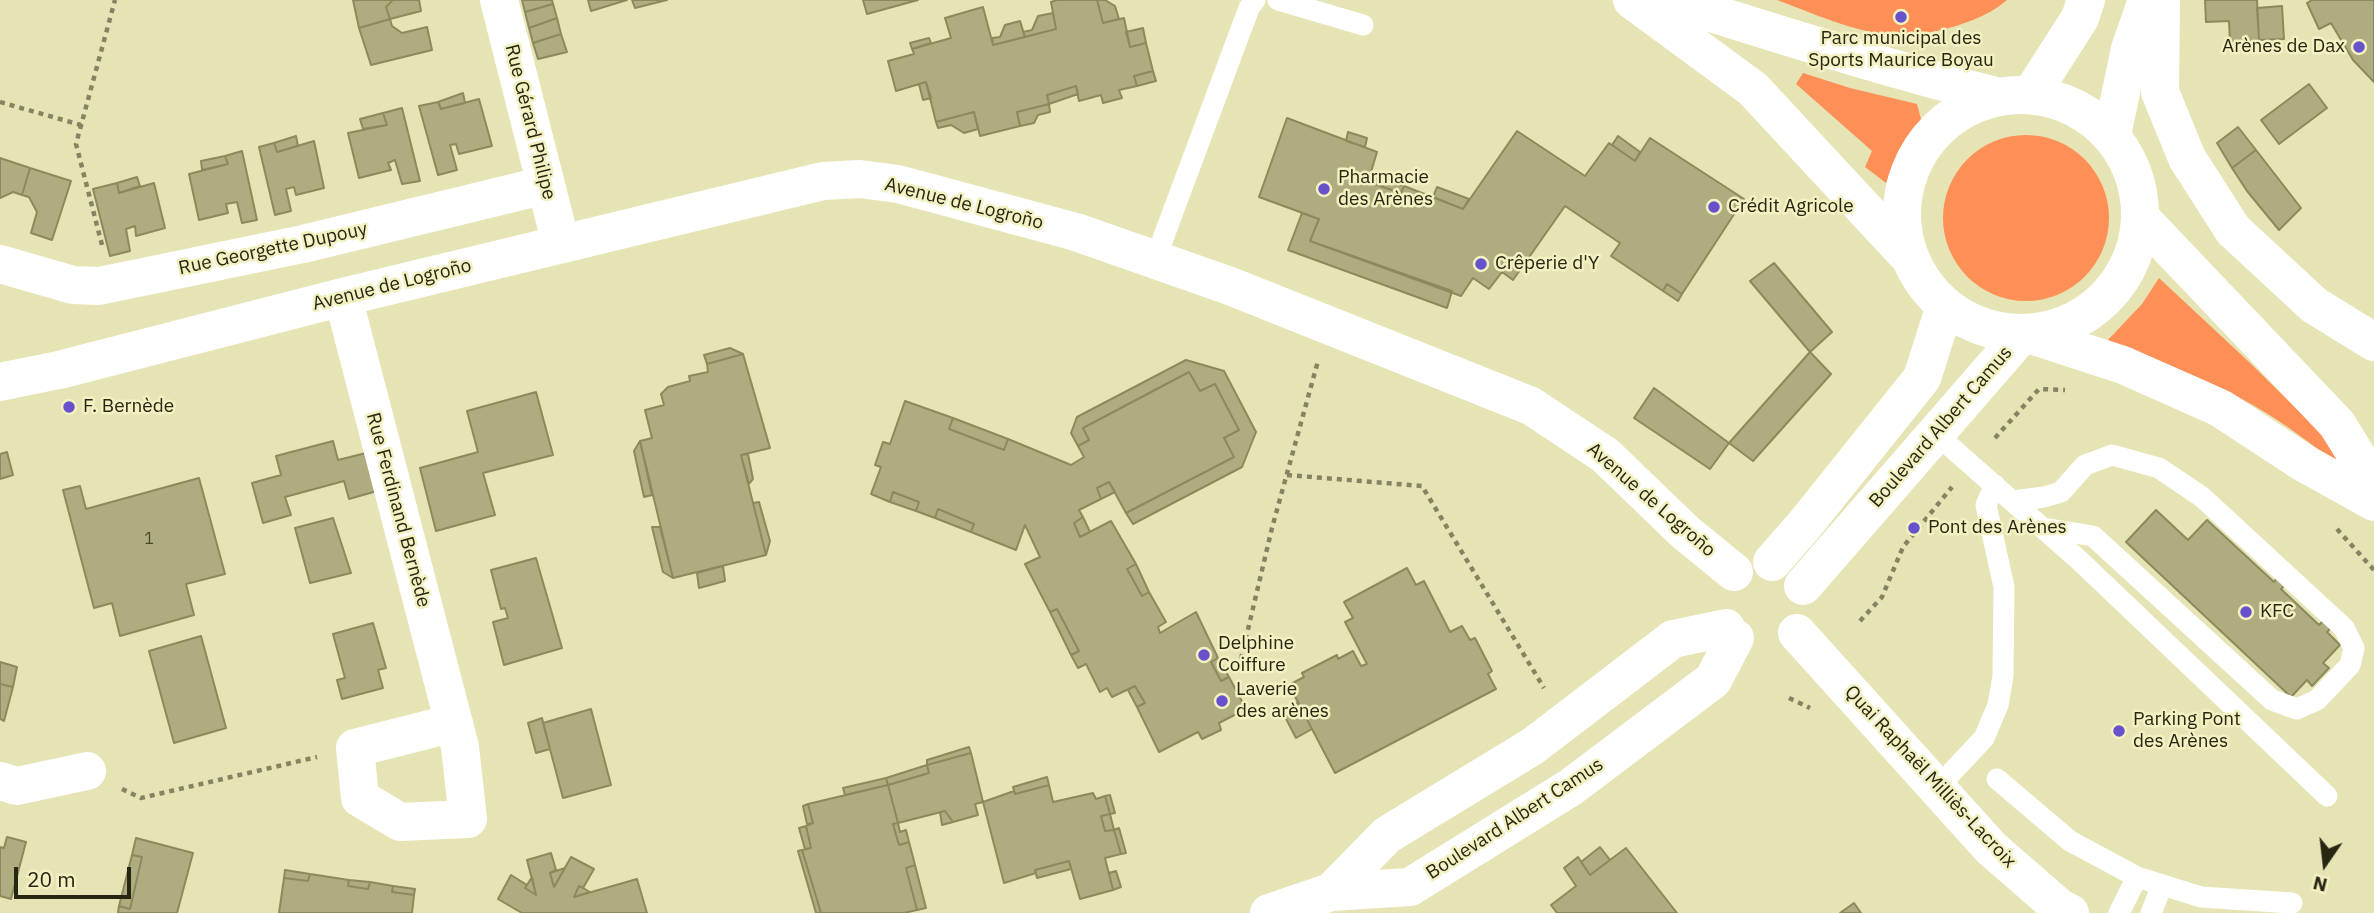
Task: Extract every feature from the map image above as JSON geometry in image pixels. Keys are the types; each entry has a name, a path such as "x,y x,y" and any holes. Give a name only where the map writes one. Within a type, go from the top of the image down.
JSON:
{"street":[{"name":"Rue Gérard Philipe","path":"499,0 561,244"},
{"path":"1632,0 1754,89 1910,258"},
{"path":"1671,0 1801,43 1918,76 2016,95 2073,106 2112,135 2124,153 2139,191 2139,233 2126,272 2105,300 2077,321 2043,332 2023,333 2008,333 1975,324 1945,306 1921,280 1906,248 1901,212 1906,177 1922,145 1946,120 1976,102 2016,95 2080,19 2086,0"},
{"path":"2112,135 2130,49 2147,0"},
{"path":"2161,0 2160,92 2187,158 2233,230 2314,305 2374,342"},
{"name":"Avenue de Logroño","path":"0,382 59,370 343,297 823,181 860,179 898,184 1076,232 1328,324 1531,406 1605,455 1685,532 1734,572"},
{"name":"Rue Georgette Dupouy","path":"0,264 73,285 99,286 303,244 546,185"},
{"path":"2140,216 2337,425 2374,484"},
{"name":"Rue Ferdinand Bernède","path":"343,297 460,747 468,819 400,822 360,798 355,748"},
{"path":"1772,562 1922,378 1945,306"},
{"path":"2023,333 2123,365 2220,408 2304,463 2374,502"},
{"name":"Boulevard Albert Camus","path":"1804,586 2023,333"},
{"path":"1758,561 1772,562 1785,566 1804,586 1808,610 1804,623 1787,642 1767,648 1746,645 1730,633 1720,613 1720,598 1725,584 1734,572 1758,561"},
{"name":"Boulevard Albert Camus","path":"1269,913 1331,892 1410,887 1571,787 1713,680 1730,633 1673,639 1533,746 1387,835 1331,892"},
{"name":"Quai Raphaël Milliès-Lacroix","path":"1797,633 1991,848 2060,908 2070,913"},
{"path":"355,748 454,723"},
{"path":"0,781 17,786 87,771"}],"lane":[{"path":"1155,260 1248,8 1255,0"},
{"path":"1278,0 1363,26"},
{"path":"1935,433 2043,528 2328,796"},
{"path":"2013,501 2061,492 2085,465 2112,455 2160,468 2202,497 2344,628 2354,648 2350,665 2317,700 2297,709 2272,700 2093,536 2043,528"},
{"path":"1937,788 1984,738 1998,705 2003,676 2004,587 1986,505 1995,485"},
{"path":"1997,779 2070,841 2137,877 2201,897 2292,903"},
{"path":"2119,913 2137,877"},
{"path":"2151,913 2162,885"}],"path":[{"path":"112,284 76,144 115,0"},
{"path":"0,102 81,125"},
{"path":"1241,659 1328,324"},
{"path":"1995,438 2039,389 2073,390"},
{"path":"1287,475 1422,486 1564,722"},
{"path":"1860,621 1882,597 1903,547 1953,487"},
{"path":"87,771 141,798 355,748"}],"shaded area":[{"name":"Parc municipal des Sports Maurice Boyau","path":"1777,0 2007,0 1965,23 1925,33 1903,35 1861,30"},
{"path":"1803,73 1850,88 1917,104 1922,123 1897,155 1886,183 1865,167 1872,151 1796,84"},
{"path":"2026,135 2058,141 2085,159 2103,186 2109,218 2103,250 2085,277 2058,295 2026,301 1994,295 1967,277 1949,250 1943,218 1949,186 1967,159 1994,141"},
{"path":"2159,278 2310,422 2345,462 2341,467 2286,426 2234,395 2180,370 2106,342 2142,304"}],"building":[{"path":"353,0 393,0 386,7 390,19 359,28"},
{"path":"393,0 419,0 421,11 390,19 386,7"},
{"path":"522,0 552,0 553,4 525,12"},
{"path":"588,0 627,0 591,11"},
{"path":"632,0 667,0 635,8"},
{"path":"863,0 918,0 867,14"},
{"path":"1097,0 1103,23 1124,18 1130,47 1146,43 1153,71 1134,76 1137,86 1119,90 1122,98 1103,103 1101,95 1079,101 1076,86 1047,95 1049,104 1017,112 1020,126 980,136 974,112 936,122 926,82 896,91 888,61 914,54 912,49 951,38 945,18 983,7 993,45 1056,29 1051,2"},
{"path":"1097,0 1105,0 1115,6 1119,19 1103,23"},
{"path":"2205,0 2257,0 2259,40 2230,42 2229,21 2206,22"},
{"name":"Arènes de Dax","path":"2312,0 2374,0 2374,82 2353,60 2331,23 2319,29 2307,3"},
{"path":"553,4 557,18 529,28 525,12"},
{"path":"2282,6 2284,39 2259,40 2257,8"},
{"path":"1053,13 1056,29 1025,37 1023,32 1032,30 1038,16"},
{"path":"557,18 561,34 533,43 529,28"},
{"path":"390,19 392,26 402,33 427,27 432,50 371,65 359,28"},
{"path":"1020,21 1025,37 993,45 992,38 1000,37 1005,25"},
{"path":"1143,28 1146,43 1130,47 1126,32"},
{"path":"561,34 567,52 538,59 533,43"},
{"path":"929,38 931,43 912,49 910,43"},
{"path":"1153,71 1156,81 1137,86 1134,76"},
{"path":"926,82 931,98 923,100 919,84"},
{"path":"2309,84 2327,108 2279,144 2261,120"},
{"path":"1076,86 1078,94 1049,104 1047,95"},
{"path":"463,93 465,103 441,109 438,102"},
{"path":"479,99 492,146 459,154 456,144 450,145 457,170 438,175 419,106 438,102 441,109"},
{"path":"1049,104 1050,112 1038,115 1034,123 1020,126 1017,112"},
{"path":"402,108 420,181 402,184 395,160 388,163 391,170 359,178 348,133 387,125 383,113"},
{"path":"974,112 978,129 964,133 951,125 938,128 936,122"},
{"path":"383,113 387,125 363,129 360,119"},
{"path":"1287,118 1377,152 1368,182 1401,193 1404,186 1463,209 1517,131 1585,176 1609,143 1635,161 1650,138 1744,199 1682,294 1667,284 1663,291 1611,256 1620,243 1565,206 1513,280 1502,272 1489,289 1473,278 1461,296 1310,241 1319,219 1259,197"},
{"path":"2238,127 2256,150 2232,168 2217,143"},
{"path":"1348,132 1367,138 1365,147 1346,141"},
{"path":"296,136 298,146 277,152 274,143"},
{"path":"1618,136 1640,152 1635,161 1612,145"},
{"path":"314,141 324,188 296,195 294,187 286,189 291,211 275,215 259,147 274,143 277,152"},
{"path":"2256,150 2301,208 2279,230 2232,168"},
{"path":"242,151 257,220 242,223 237,202 226,204 228,213 199,220 189,174 228,164 225,156"},
{"path":"225,156 228,164 202,170 201,161"},
{"path":"0,158 30,168 22,195 13,192 0,198"},
{"path":"30,168 71,181 52,240 31,233 37,212 29,197 22,195"},
{"path":"1371,174 1404,186 1401,193 1368,182"},
{"path":"137,177 140,186 119,193 117,183"},
{"path":"117,183 119,193 154,183 165,228 136,236 135,226 126,229 130,251 110,256 93,189"},
{"path":"1437,187 1469,199 1463,209 1433,197"},
{"path":"1302,213 1319,219 1310,241 1452,291 1447,308 1288,250"},
{"path":"1774,263 1832,332 1810,352 1750,281"},
{"path":"1667,284 1682,294 1678,301 1663,291"},
{"path":"730,348 743,354 707,364 704,355"},
{"path":"1810,352 1831,374 1753,461 1729,443"},
{"path":"743,354 770,448 741,455 766,555 673,578 640,441 652,438 645,410 664,405 661,394 668,387 690,381 689,376 708,372 707,364"},
{"path":"1186,360 1224,371 1256,432 1242,467 1133,524 1126,513 1234,457 1224,438 1239,430 1215,384 1200,391 1189,372 1083,428 1089,440 1078,446 1071,433 1077,417"},
{"path":"1189,372 1200,391 1215,384 1239,430 1224,438 1234,457 1126,513 1109,482 1097,488 1101,499 1079,510 1083,517 1074,523 1080,537 1111,521 1136,564 1127,569 1142,596 1149,592 1166,622 1158,627 1160,633 1196,612 1218,658 1211,662 1221,681 1229,677 1246,709 1219,723 1221,730 1202,739 1198,732 1159,752 1137,707 1145,703 1135,686 1112,697 1107,688 1100,692 1086,664 1078,668 1071,655 1079,651 1057,609 1050,612 1025,564 1040,557 1025,525 1016,550 971,532 974,524 938,509 935,518 916,511 919,502 893,492 890,502 871,494 881,467 875,465 883,442 890,444 905,401 953,418 949,429 1004,450 1008,439 1071,465 1084,457 1078,446 1089,440 1083,428"},
{"path":"1654,388 1729,443 1710,469 1634,418"},
{"path":"536,392 553,455 483,473 495,515 436,531 420,468 478,452 467,411"},
{"path":"953,418 1008,439 1004,450 949,429"},
{"path":"333,441 338,460 366,453 377,491 349,499 344,481 285,497 291,515 263,523 252,483 281,475 276,456"},
{"path":"640,441 652,495 644,497 634,451"},
{"path":"7,452 13,475 0,479 0,454"},
{"path":"748,454 753,479 749,484 741,455"},
{"path":"199,478 225,574 186,584 194,615 120,636 112,603 94,608 63,490 80,486 86,509"},
{"path":"1109,482 1115,492 1101,499 1097,488"},
{"path":"893,492 919,502 916,511 890,502"},
{"path":"759,502 770,541 766,555 753,503"},
{"path":"938,509 974,524 971,532 935,518"},
{"path":"2156,510 2188,540 2207,520 2274,582 2277,578 2284,586 2281,589 2319,625 2323,621 2331,628 2327,632 2340,645 2323,663 2329,668 2312,686 2307,680 2291,697 2126,542"},
{"path":"1083,517 1090,532 1080,537 1074,523"},
{"path":"333,518 351,573 310,583 295,528"},
{"path":"652,527 660,527 673,578 663,572"},
{"path":"536,558 562,648 504,665 493,622 508,618 505,608 501,609 491,570"},
{"path":"1136,564 1149,592 1142,596 1127,569"},
{"path":"723,566 725,581 699,588 697,573"},
{"path":"1407,568 1416,585 1424,581 1450,632 1462,626 1470,640 1475,638 1492,671 1488,674 1496,689 1335,773 1289,685 1304,677 1302,673 1337,655 1338,659 1353,651 1361,666 1367,664 1345,622 1353,618 1344,602"},
{"path":"1057,609 1079,651 1071,655 1050,612"},
{"path":"373,623 386,668 378,670 383,688 342,699 337,680 345,678 333,634"},
{"path":"201,636 226,728 174,743 149,651"},
{"path":"1218,658 1229,677 1221,681 1211,662"},
{"path":"0,662 17,667 13,687 0,684"},
{"path":"0,684 13,687 4,721 0,719"},
{"path":"1135,686 1145,703 1137,707 1128,690"},
{"path":"1298,702 1312,729 1296,738 1282,711"},
{"path":"591,709 611,785 563,798 543,723"},
{"path":"542,718 550,749 536,753 528,723"},
{"path":"969,747 971,753 927,765 927,760"},
{"path":"971,753 983,802 975,804 978,815 953,822 945,811 898,823 888,785 929,773 927,765"},
{"path":"927,765 929,773 888,785 886,778"},
{"path":"1047,777 1049,785 1015,794 1013,787"},
{"path":"886,778 888,785 845,795 843,788"},
{"path":"888,785 898,823 893,824 899,845 909,842 915,865 906,868 917,910 904,913 821,913 802,850 811,848 806,826 813,823 808,804"},
{"path":"1049,785 1053,802 1093,793 1096,799 1105,796 1110,814 1101,816 1105,831 1114,830 1121,854 1105,858 1113,890 1080,899 1069,861 1035,870 1036,873 1004,883 983,802 1014,791 1015,794"},
{"path":"1110,795 1115,813 1110,814 1105,796"},
{"path":"808,804 813,823 807,824 803,806"},
{"path":"945,811 953,822 942,825 940,812"},
{"path":"1110,814 1114,830 1105,831 1101,816"},
{"path":"898,823 900,832 906,830 909,842 899,845 893,824"},
{"path":"806,826 811,848 805,849 799,828"},
{"path":"1119,828 1126,853 1121,854 1114,830"},
{"path":"7,837 26,842 11,899 0,896 0,847 4,848"},
{"path":"136,838 193,853 177,913 118,913 119,906 130,909 142,857 132,855"},
{"path":"1600,847 1610,860 1590,875 1581,862"},
{"path":"1626,848 1677,913 1557,913 1551,905 1576,886 1564,868 1578,857 1590,875"},
{"path":"802,850 821,913 816,913 798,851"},
{"path":"551,853 556,870 550,873 554,887 571,857 594,869 583,888 579,886 574,897 637,879 647,913 522,913 498,899 511,875 527,885 525,888 536,895 527,860"},
{"path":"132,855 142,857 130,909 119,906"},
{"path":"1069,861 1071,869 1037,878 1035,870"},
{"path":"915,865 926,908 917,910 906,868"},
{"path":"565,868 554,887 550,873"},
{"path":"285,870 310,874 308,881 284,878"},
{"path":"1116,871 1121,887 1113,890 1109,873"},
{"path":"310,874 349,880 348,886 368,889 370,882 393,886 392,892 414,895 412,913 279,913 284,878 308,881"},
{"path":"532,877 536,895 525,888"},
{"path":"349,880 370,882 368,889 348,886"},
{"path":"393,886 415,889 414,895 392,892"},
{"path":"579,886 583,888 590,892 574,897"},
{"path":"1854,903 1861,913 1840,913"}],"place":[{"name":"Parc municipal des Sports Maurice Boyau","path":"1901,17"},
{"name":"Arènes de Dax","path":"2359,47"},
{"name":"Pharmacie des Arènes","path":"1324,189"},
{"name":"Crédit Agricole","path":"1714,207"},
{"name":"Crêperie d'Y","path":"1481,264"},
{"name":"F. Bernède","path":"69,407"},
{"name":"Pont des Arènes","path":"1914,528"},
{"name":"KFC","path":"2246,612"},
{"name":"Delphine Coiffure","path":"1204,655"},
{"name":"Laverie des arènes","path":"1222,701"},
{"name":"Parking Pont des Arènes","path":"2119,731"}]}
